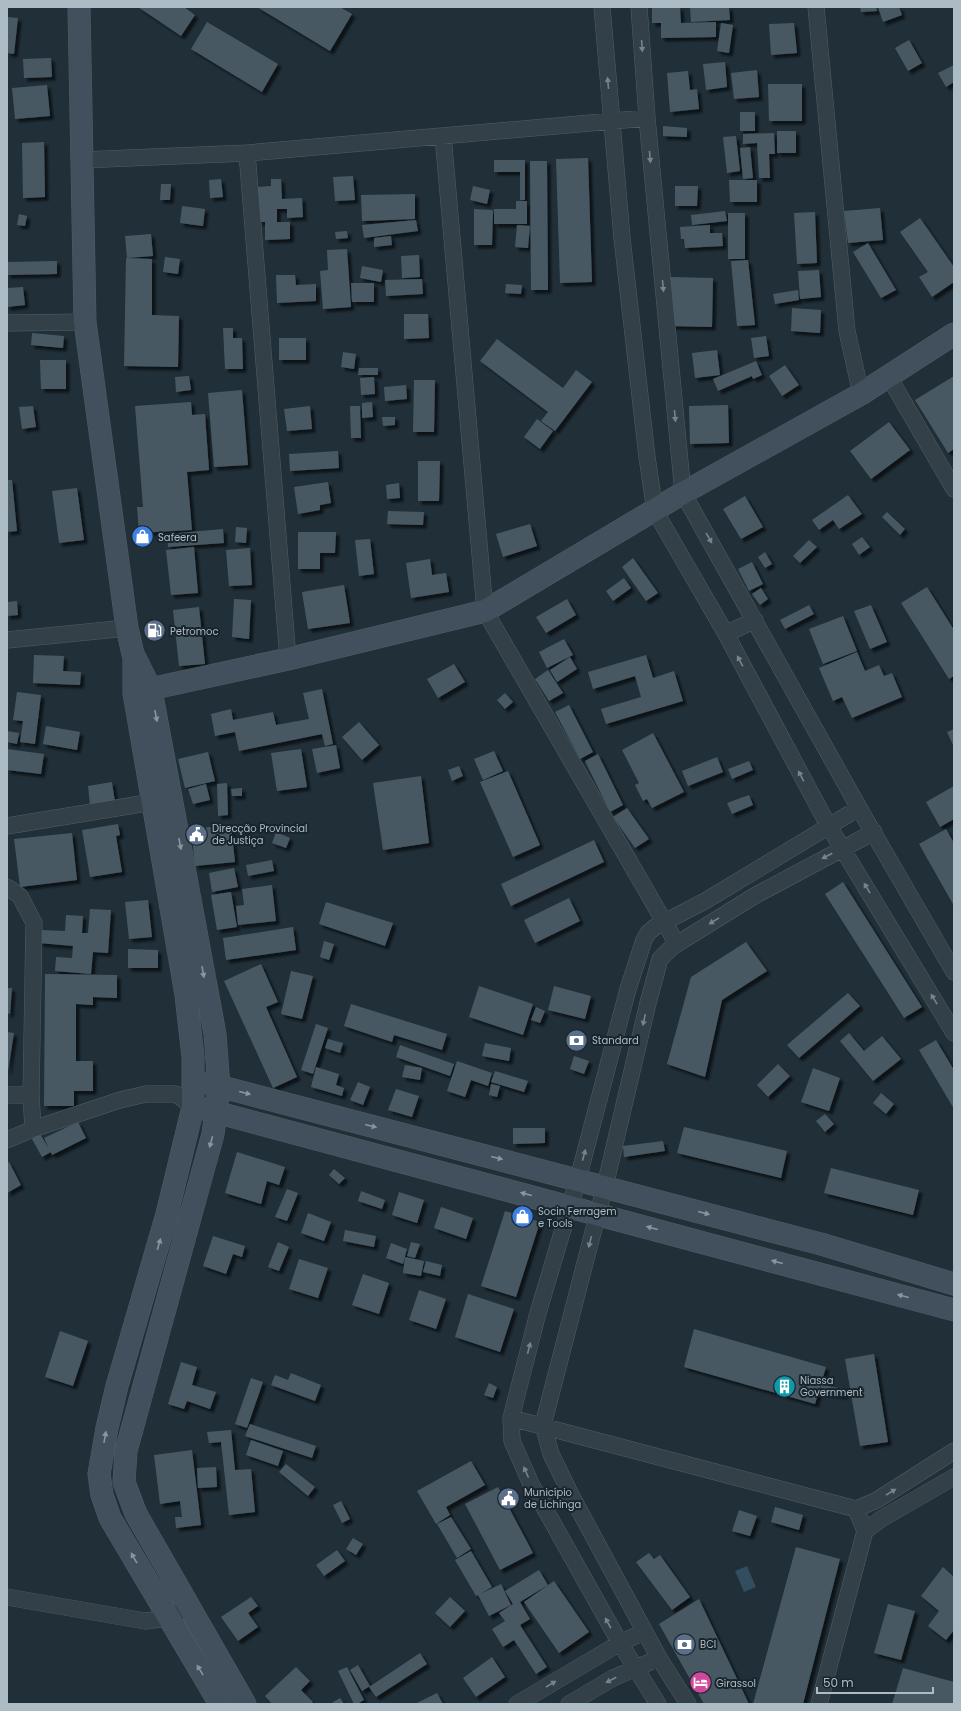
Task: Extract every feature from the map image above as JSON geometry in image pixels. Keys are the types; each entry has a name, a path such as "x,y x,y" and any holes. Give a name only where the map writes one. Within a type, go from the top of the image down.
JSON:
{"main road":[{"path":"79,7 85,322 127,628 143,691 215,1034 219,1087 213,1134 126,1451 124,1482 136,1514 242,1699 219,1704 110,1518 102,1495 99,1474 107,1428 117,1386 168,1214 194,1106 194,1079 186,995 154,802 143,691"},
{"path":"143,691 288,659 485,611 655,511 682,493 861,394 952,339"},
{"path":"194,1079 219,1087 605,1186 821,1244 946,1281"},
{"path":"194,1106 944,1307"},
{"path":"730,1249 737,1222"},
{"path":"813,1272 821,1244"},
{"path":"150,1274 173,1280"},
{"path":"138,1316 161,1321"},
{"path":"102,1495 124,1482"}],"street":[{"path":"602,7 611,121 627,277 647,457 655,511 726,634 828,826 843,848 954,1033"},
{"path":"640,7 647,118 682,493 755,620 859,808 954,972"},
{"path":"816,7 847,331 861,394"},
{"path":"82,160 247,153 647,118"},
{"path":"443,136 485,611 677,944"},
{"path":"247,153 288,659"},
{"path":"7,323 85,322"},
{"path":"889,377 954,489"},
{"path":"726,634 755,620"},
{"path":"7,640 127,628"},
{"path":"7,826 154,802"},
{"path":"658,1704 620,1643 531,1484 512,1441 511,1418 538,1312 578,1179 628,989 648,933 705,901 859,808"},
{"path":"688,1704 644,1632 571,1495 551,1454 543,1425 552,1396 605,1186 657,968 665,953 756,895 874,832"},
{"path":"7,887 20,896 34,923 31,1095 33,1129"},
{"path":"176,1094 194,1079"},
{"path":"7,1140 33,1129 120,1100 146,1094 176,1094 194,1106"},
{"path":"7,1095 31,1095"},
{"path":"944,1307 946,1281"},
{"path":"511,1418 543,1425 760,1485 856,1509 877,1500 954,1451"},
{"path":"865,1531 881,1519 954,1478"},
{"path":"543,1506 571,1495"},
{"path":"819,1704 865,1531 856,1509"},
{"path":"7,1597 145,1621 169,1618 188,1607"},
{"path":"517,1704 620,1643 644,1632"},
{"path":"569,1704 613,1678 659,1658"}],"water":[{"path":"747,1566 756,1587 744,1592 735,1571"}],"building":[{"path":"138,7 184,7 195,15 181,36"},
{"path":"257,7 340,7 352,14 330,51"},
{"path":"680,7 681,23 716,22 716,37 661,38 661,23 652,23 652,8"},
{"path":"690,7 729,7 730,20 691,22"},
{"path":"860,7 876,7 877,11 861,12"},
{"path":"878,7 899,7 902,15 883,22"},
{"path":"7,17 18,18 14,54 7,53"},
{"path":"207,22 278,64 262,92 191,49"},
{"path":"721,23 733,25 729,53 717,51"},
{"path":"794,23 797,53 771,55 769,24"},
{"path":"909,40 922,63 908,71 895,48"},
{"path":"51,58 52,77 24,78 23,59"},
{"path":"725,62 727,87 706,90 703,64"},
{"path":"954,65 954,82 946,87 938,73"},
{"path":"757,70 759,97 734,99 731,73"},
{"path":"688,71 690,90 697,89 699,109 670,112 667,73"},
{"path":"768,84 802,84 802,121 769,121"},
{"path":"47,85 50,116 15,119 12,88"},
{"path":"740,112 755,112 755,131 740,131"},
{"path":"663,126 687,128 687,137 663,136"},
{"path":"777,131 796,131 796,153 777,153"},
{"path":"774,133 775,154 769,154 770,178 759,178 757,143 743,144 743,134"},
{"path":"736,136 740,171 727,173 723,137"},
{"path":"44,142 45,197 23,198 22,143"},
{"path":"750,147 753,178 743,179 740,148"},
{"path":"588,158 592,282 560,283 556,159"},
{"path":"494,160 525,160 525,200 520,200 520,172 494,172"},
{"path":"530,161 547,161 548,290 531,290"},
{"path":"353,176 355,200 335,201 333,177"},
{"path":"221,179 223,197 210,198 209,180"},
{"path":"271,179 281,179 282,199 302,198 303,217 287,218 287,209 277,209 277,222 290,222 290,239 265,240 265,222 259,222 257,187 271,186"},
{"path":"729,180 757,180 757,202 730,202"},
{"path":"161,184 171,184 170,200 160,200"},
{"path":"473,186 490,190 487,204 470,200"},
{"path":"675,186 698,186 697,206 675,206"},
{"path":"415,194 415,219 362,221 361,195"},
{"path":"516,201 527,201 527,224 494,224 494,209 516,209"},
{"path":"182,206 205,209 203,226 180,223"},
{"path":"880,208 883,240 848,243 844,211"},
{"path":"474,209 493,210 492,245 474,245"},
{"path":"725,211 727,221 692,225 691,215"},
{"path":"815,212 817,263 797,264 794,213"},
{"path":"728,213 745,213 745,259 728,259"},
{"path":"19,214 27,216 25,226 17,225"},
{"path":"920,218 954,267 954,282 932,297 919,277 928,272 900,232"},
{"path":"416,220 418,231 364,238 362,225"},
{"path":"517,225 530,226 528,248 515,247"},
{"path":"710,225 710,233 722,233 723,246 685,248 684,239 681,239 680,227"},
{"path":"347,231 348,238 336,239 335,232"},
{"path":"151,234 153,256 127,258 125,236"},
{"path":"391,236 392,245 374,247 374,238"},
{"path":"868,243 896,290 881,298 853,252"},
{"path":"347,249 351,307 323,309 320,271 328,270 327,250"},
{"path":"419,255 420,277 402,278 401,256"},
{"path":"165,257 180,259 178,274 163,272"},
{"path":"126,258 152,259 152,315 179,316 178,367 124,366"},
{"path":"748,260 755,325 737,326 731,261"},
{"path":"57,261 57,274 7,275 7,262"},
{"path":"362,266 383,270 381,282 360,278"},
{"path":"819,270 821,297 800,299 798,271"},
{"path":"276,275 295,275 296,285 316,284 316,301 277,303"},
{"path":"670,277 713,278 712,327 669,326"},
{"path":"422,279 423,294 386,296 385,280"},
{"path":"351,283 374,283 374,302 352,302"},
{"path":"506,284 522,285 521,294 505,293"},
{"path":"23,287 25,305 7,307 7,288"},
{"path":"798,290 799,300 775,304 773,294"},
{"path":"792,308 821,310 820,333 791,331"},
{"path":"404,314 428,314 429,338 404,339"},
{"path":"223,328 233,328 233,338 242,338 243,369 225,369"},
{"path":"32,333 64,336 63,348 31,345"},
{"path":"766,336 769,356 754,358 751,338"},
{"path":"279,338 306,338 306,360 279,360"},
{"path":"497,339 563,388 576,370 592,382 555,431 541,421 548,412 480,361"},
{"path":"717,350 720,375 695,378 692,353"},
{"path":"343,352 356,354 354,369 341,367"},
{"path":"40,360 66,360 66,389 41,389"},
{"path":"756,361 762,375 753,379 752,376 718,391 713,379"},
{"path":"785,365 799,385 782,396 769,376"},
{"path":"359,368 378,368 378,375 358,375"},
{"path":"189,376 191,390 176,392 175,377"},
{"path":"954,376 954,449 948,453 915,400"},
{"path":"374,377 375,394 361,395 360,378"},
{"path":"414,380 435,380 434,432 413,432"},
{"path":"406,385 407,399 385,401 384,387"},
{"path":"242,390 248,465 214,467 208,393"},
{"path":"191,402 192,415 205,414 209,470 187,472 192,530 139,533 137,507 143,507 135,406"},
{"path":"372,402 373,417 362,418 362,403"},
{"path":"728,405 729,443 690,444 689,406"},
{"path":"33,406 36,427 22,429 19,407"},
{"path":"310,406 312,429 287,431 284,409"},
{"path":"350,406 360,406 361,438 351,438"},
{"path":"382,417 395,417 395,425 383,426"},
{"path":"537,419 553,431 540,449 524,437"},
{"path":"889,422 910,450 871,479 850,451"},
{"path":"338,451 339,468 290,471 289,454"},
{"path":"418,461 440,461 439,501 418,501"},
{"path":"7,480 12,480 17,531 7,532"},
{"path":"328,482 331,503 320,505 320,510 298,514 294,487"},
{"path":"399,483 400,498 387,499 386,485"},
{"path":"77,488 84,540 59,543 52,491"},
{"path":"848,495 862,514 839,529 833,520 819,530 812,520"},
{"path":"745,496 763,527 741,539 723,509"},
{"path":"388,511 424,512 423,525 387,524"},
{"path":"887,512 905,529 900,535 882,517"},
{"path":"530,524 537,546 503,557 496,534"},
{"path":"236,527 247,528 246,543 235,542"},
{"path":"223,529 224,543 168,547 167,534"},
{"path":"298,532 336,532 335,553 320,553 320,569 298,569"},
{"path":"862,537 870,547 859,555 852,544"},
{"path":"370,539 374,574 359,576 355,540"},
{"path":"809,540 817,547 800,563 793,556"},
{"path":"194,547 198,593 171,595 166,550"},
{"path":"250,548 252,585 229,586 226,550"},
{"path":"765,552 772,564 765,568 758,557"},
{"path":"633,558 658,593 646,601 622,567"},
{"path":"430,559 432,575 446,573 449,592 411,598 406,563"},
{"path":"752,562 763,584 749,591 738,569"},
{"path":"624,578 631,588 613,601 606,591"},
{"path":"344,585 350,623 308,629 302,592"},
{"path":"927,587 954,630 954,676 949,679 901,603"},
{"path":"761,588 768,599 760,605 752,594"},
{"path":"234,599 251,600 249,639 232,637"},
{"path":"567,599 576,615 546,633 536,617"},
{"path":"17,601 18,615 7,616 7,602"},
{"path":"809,605 814,614 785,629 780,620"},
{"path":"871,605 887,642 870,649 854,611"},
{"path":"199,607 205,664 179,666 173,610"},
{"path":"843,616 857,651 823,664 809,629"},
{"path":"564,639 573,655 547,668 539,652"},
{"path":"857,652 865,671 879,665 884,676 892,673 902,697 852,718 842,697 833,701 819,668"},
{"path":"34,655 64,656 63,671 81,672 80,685 33,683"},
{"path":"646,655 653,678 674,671 683,701 606,724 601,709 641,697 635,676 593,689 588,672"},
{"path":"570,657 577,669 557,682 550,670"},
{"path":"454,664 465,682 438,698 427,679"},
{"path":"548,670 563,693 549,701 535,679"},
{"path":"322,689 333,744 325,746 322,734 239,751 235,732 215,736 211,714 231,709 233,720 273,712 276,725 309,719 303,693"},
{"path":"17,692 41,695 35,744 20,742 23,721 13,720"},
{"path":"505,693 513,702 505,709 497,700"},
{"path":"569,705 593,752 580,759 555,712"},
{"path":"359,722 379,745 362,760 342,737"},
{"path":"46,726 80,732 77,750 43,744"},
{"path":"954,729 954,747 947,732"},
{"path":"7,731 19,733 17,744 7,742"},
{"path":"653,733 684,792 652,808 647,799 643,801 635,785 639,783 622,750"},
{"path":"336,745 340,768 317,773 312,749"},
{"path":"7,749 44,754 41,774 7,770"},
{"path":"301,749 307,787 277,791 271,753"},
{"path":"494,751 503,771 483,780 474,759"},
{"path":"208,752 215,781 185,788 178,759"},
{"path":"598,754 623,805 610,812 585,761"},
{"path":"717,757 723,772 688,786 682,771"},
{"path":"749,761 753,770 732,779 728,769"},
{"path":"459,766 463,776 452,781 448,770"},
{"path":"508,771 540,845 513,857 480,782"},
{"path":"421,776 429,843 383,850 373,783"},
{"path":"112,782 115,802 90,805 88,786"},
{"path":"227,783 228,815 218,816 217,784"},
{"path":"206,784 210,800 193,804 188,789"},
{"path":"954,786 954,819 940,827 926,802"},
{"path":"242,788 242,796 232,796 231,789"},
{"path":"749,795 753,805 732,814 727,803"},
{"path":"627,808 649,839 635,848 613,817"},
{"path":"118,824 120,835 116,836 122,872 90,877 82,830"},
{"path":"231,825 235,862 195,866 191,829"},
{"path":"946,829 954,843 954,906 919,844"},
{"path":"276,832 290,838 286,848 272,843"},
{"path":"72,833 77,880 20,887 14,839"},
{"path":"594,840 604,862 511,906 501,884"},
{"path":"272,860 274,871 248,876 246,865"},
{"path":"234,868 238,887 212,892 209,873"},
{"path":"843,882 922,1007 904,1018 825,894"},
{"path":"272,885 276,921 238,925 236,906 244,905 242,889"},
{"path":"231,892 237,927 217,930 211,895"},
{"path":"569,898 580,921 535,943 524,920"},
{"path":"148,900 152,937 129,939 125,902"},
{"path":"326,902 393,923 385,946 319,924"},
{"path":"90,909 111,910 108,953 93,952 91,974 55,971 56,957 72,958 73,946 39,943 40,930 65,931 66,915 83,916 82,933 88,933"},
{"path":"293,927 296,950 226,960 223,938"},
{"path":"324,941 334,944 329,960 320,957"},
{"path":"746,942 767,971 722,1000 705,1077 667,1064 691,977"},
{"path":"128,949 158,950 158,968 128,968"},
{"path":"261,964 278,1002 266,1007 297,1077 273,1088 224,981"},
{"path":"291,971 313,976 302,1019 281,1014"},
{"path":"45,974 117,975 117,998 93,997 93,1005 76,1004 76,1061 93,1061 93,1091 74,1091 74,1106 44,1106"},
{"path":"479,986 533,1004 523,1035 469,1017"},
{"path":"554,986 591,996 585,1019 548,1010"},
{"path":"7,988 12,988 10,1014 7,1013"},
{"path":"848,993 860,1006 799,1058 787,1045"},
{"path":"351,1004 447,1034 442,1050 394,1035 392,1042 344,1026"},
{"path":"536,1007 545,1011 540,1023 531,1020"},
{"path":"316,1024 328,1028 313,1074 301,1070"},
{"path":"7,1032 14,1033 8,1071 7,1071"},
{"path":"849,1033 864,1051 882,1036 901,1059 873,1081 840,1041"},
{"path":"328,1039 343,1043 340,1053 325,1048"},
{"path":"936,1040 954,1070 954,1109 919,1050"},
{"path":"485,1043 511,1048 509,1061 482,1056"},
{"path":"400,1045 454,1064 450,1076 396,1057"},
{"path":"574,1056 589,1061 584,1074 570,1069"},
{"path":"457,1061 492,1073 488,1086 471,1080 465,1097 447,1091"},
{"path":"778,1064 790,1076 768,1097 757,1085"},
{"path":"405,1065 422,1068 420,1080 402,1077"},
{"path":"316,1067 339,1074 336,1085 344,1088 342,1096 311,1087"},
{"path":"813,1068 840,1078 829,1111 801,1102"},
{"path":"495,1071 528,1081 524,1092 491,1082"},
{"path":"358,1082 370,1087 363,1105 350,1100"},
{"path":"491,1084 500,1086 497,1097 489,1095"},
{"path":"396,1089 419,1096 412,1117 388,1110"},
{"path":"881,1093 894,1104 886,1114 873,1103"},
{"path":"825,1114 834,1124 825,1132 816,1121"},
{"path":"78,1122 86,1138 52,1155 44,1138"},
{"path":"684,1127 787,1151 781,1178 677,1153"},
{"path":"513,1128 545,1128 545,1143 513,1144"},
{"path":"40,1134 51,1152 42,1157 32,1139"},
{"path":"663,1141 665,1151 624,1157 623,1146"},
{"path":"237,1152 285,1167 279,1185 267,1181 261,1204 225,1193"},
{"path":"9,1162 21,1185 7,1193 7,1163"},
{"path":"831,1168 919,1190 913,1215 824,1193"},
{"path":"334,1169 345,1178 339,1184 329,1175"},
{"path":"287,1189 298,1193 287,1221 275,1217"},
{"path":"361,1191 385,1200 382,1209 358,1201"},
{"path":"399,1192 424,1200 417,1223 392,1215"},
{"path":"441,1207 473,1218 466,1239 434,1228"},
{"path":"505,1211 540,1222 516,1297 481,1286"},
{"path":"308,1213 331,1222 324,1241 301,1233"},
{"path":"345,1230 376,1236 374,1247 343,1241"},
{"path":"213,1236 245,1246 242,1257 233,1254 226,1274 203,1266"},
{"path":"278,1242 289,1247 279,1271 268,1267"},
{"path":"411,1242 420,1244 415,1258 407,1256"},
{"path":"391,1243 407,1249 403,1264 386,1258"},
{"path":"405,1257 424,1261 421,1276 403,1273"},
{"path":"299,1259 328,1268 318,1298 289,1289"},
{"path":"426,1261 442,1265 440,1276 423,1272"},
{"path":"363,1274 389,1283 379,1314 352,1305"},
{"path":"419,1290 446,1299 436,1329 409,1320"},
{"path":"468,1294 514,1309 500,1352 455,1337"},
{"name":"Niassa Government","path":"694,1329 826,1367 815,1404 684,1367"},
{"path":"60,1331 88,1341 73,1386 45,1377"},
{"path":"874,1354 888,1442 860,1446 845,1359"},
{"path":"181,1362 197,1367 192,1385 216,1392 210,1409 187,1401 184,1409 168,1404"},
{"path":"291,1373 321,1385 315,1401 271,1385 275,1375 288,1380"},
{"path":"251,1378 263,1382 247,1428 235,1424"},
{"path":"489,1383 497,1387 493,1398 484,1395"},
{"path":"821,1385 845,1389 844,1396 820,1392"},
{"path":"250,1424 316,1446 312,1458 245,1436"},
{"path":"231,1430 235,1470 251,1469 255,1512 229,1515 221,1442 209,1443 207,1432"},
{"path":"251,1440 283,1451 278,1466 246,1455"},
{"path":"192,1450 201,1525 176,1528 175,1517 182,1517 180,1501 160,1504 154,1455"},
{"path":"471,1461 485,1485 446,1507 450,1515 436,1524 417,1491"},
{"path":"286,1464 315,1487 308,1496 279,1472"},
{"path":"216,1467 217,1487 198,1488 197,1468"},
{"path":"498,1487 533,1553 500,1570 465,1504"},
{"path":"341,1501 350,1519 342,1523 333,1505"},
{"path":"775,1507 803,1515 799,1530 771,1522"},
{"path":"739,1510 757,1516 750,1536 732,1531"},
{"path":"451,1517 471,1549 457,1558 437,1524"},
{"path":"353,1538 363,1544 356,1555 346,1549"},
{"path":"796,1547 840,1559 803,1704 753,1704"},
{"path":"337,1550 345,1561 324,1576 316,1565"},
{"path":"471,1551 492,1587 480,1594 501,1584 511,1605 489,1616 478,1595 476,1596 455,1560"},
{"path":"649,1553 654,1559 660,1555 690,1597 672,1610 636,1562"},
{"path":"943,1567 954,1577 954,1630 946,1640 928,1626 939,1611 921,1596"},
{"path":"539,1570 548,1585 520,1602 530,1619 520,1625 547,1667 536,1674 514,1640 503,1647 492,1629 505,1621 499,1613 513,1604 505,1591"},
{"path":"554,1581 589,1632 559,1653 524,1602"},
{"path":"251,1597 258,1606 248,1613 258,1627 238,1641 221,1617"},
{"path":"450,1597 465,1611 450,1627 435,1613"},
{"path":"699,1599 749,1704 704,1704 659,1624"},
{"path":"888,1604 915,1611 901,1660 874,1653"},
{"path":"420,1653 427,1664 376,1697 369,1687"},
{"path":"492,1657 505,1677 476,1697 463,1678"},
{"path":"358,1665 370,1686 362,1691 350,1670"},
{"path":"296,1667 310,1681 301,1690 313,1702 311,1704 272,1704 265,1696"},
{"path":"347,1667 364,1700 357,1704 354,1704 338,1671"},
{"path":"903,1668 954,1682 954,1704 892,1704"},
{"path":"437,1693 443,1704 415,1704"},
{"path":"340,1698 344,1704 330,1704"}],"place":[{"name":"Safeera","path":"143,537"},
{"name":"Petromoc","path":"154,631"},
{"name":"Direcção Provincial de Justiça","path":"197,834"},
{"name":"Standard","path":"577,1040"},
{"name":"Socin Ferragem e Tools","path":"522,1217"},
{"name":"Niassa Government","path":"785,1386"},
{"name":"Município de Lichinga","path":"508,1498"},
{"name":"BCI","path":"684,1644"},
{"name":"Girassol","path":"700,1683"}]}
